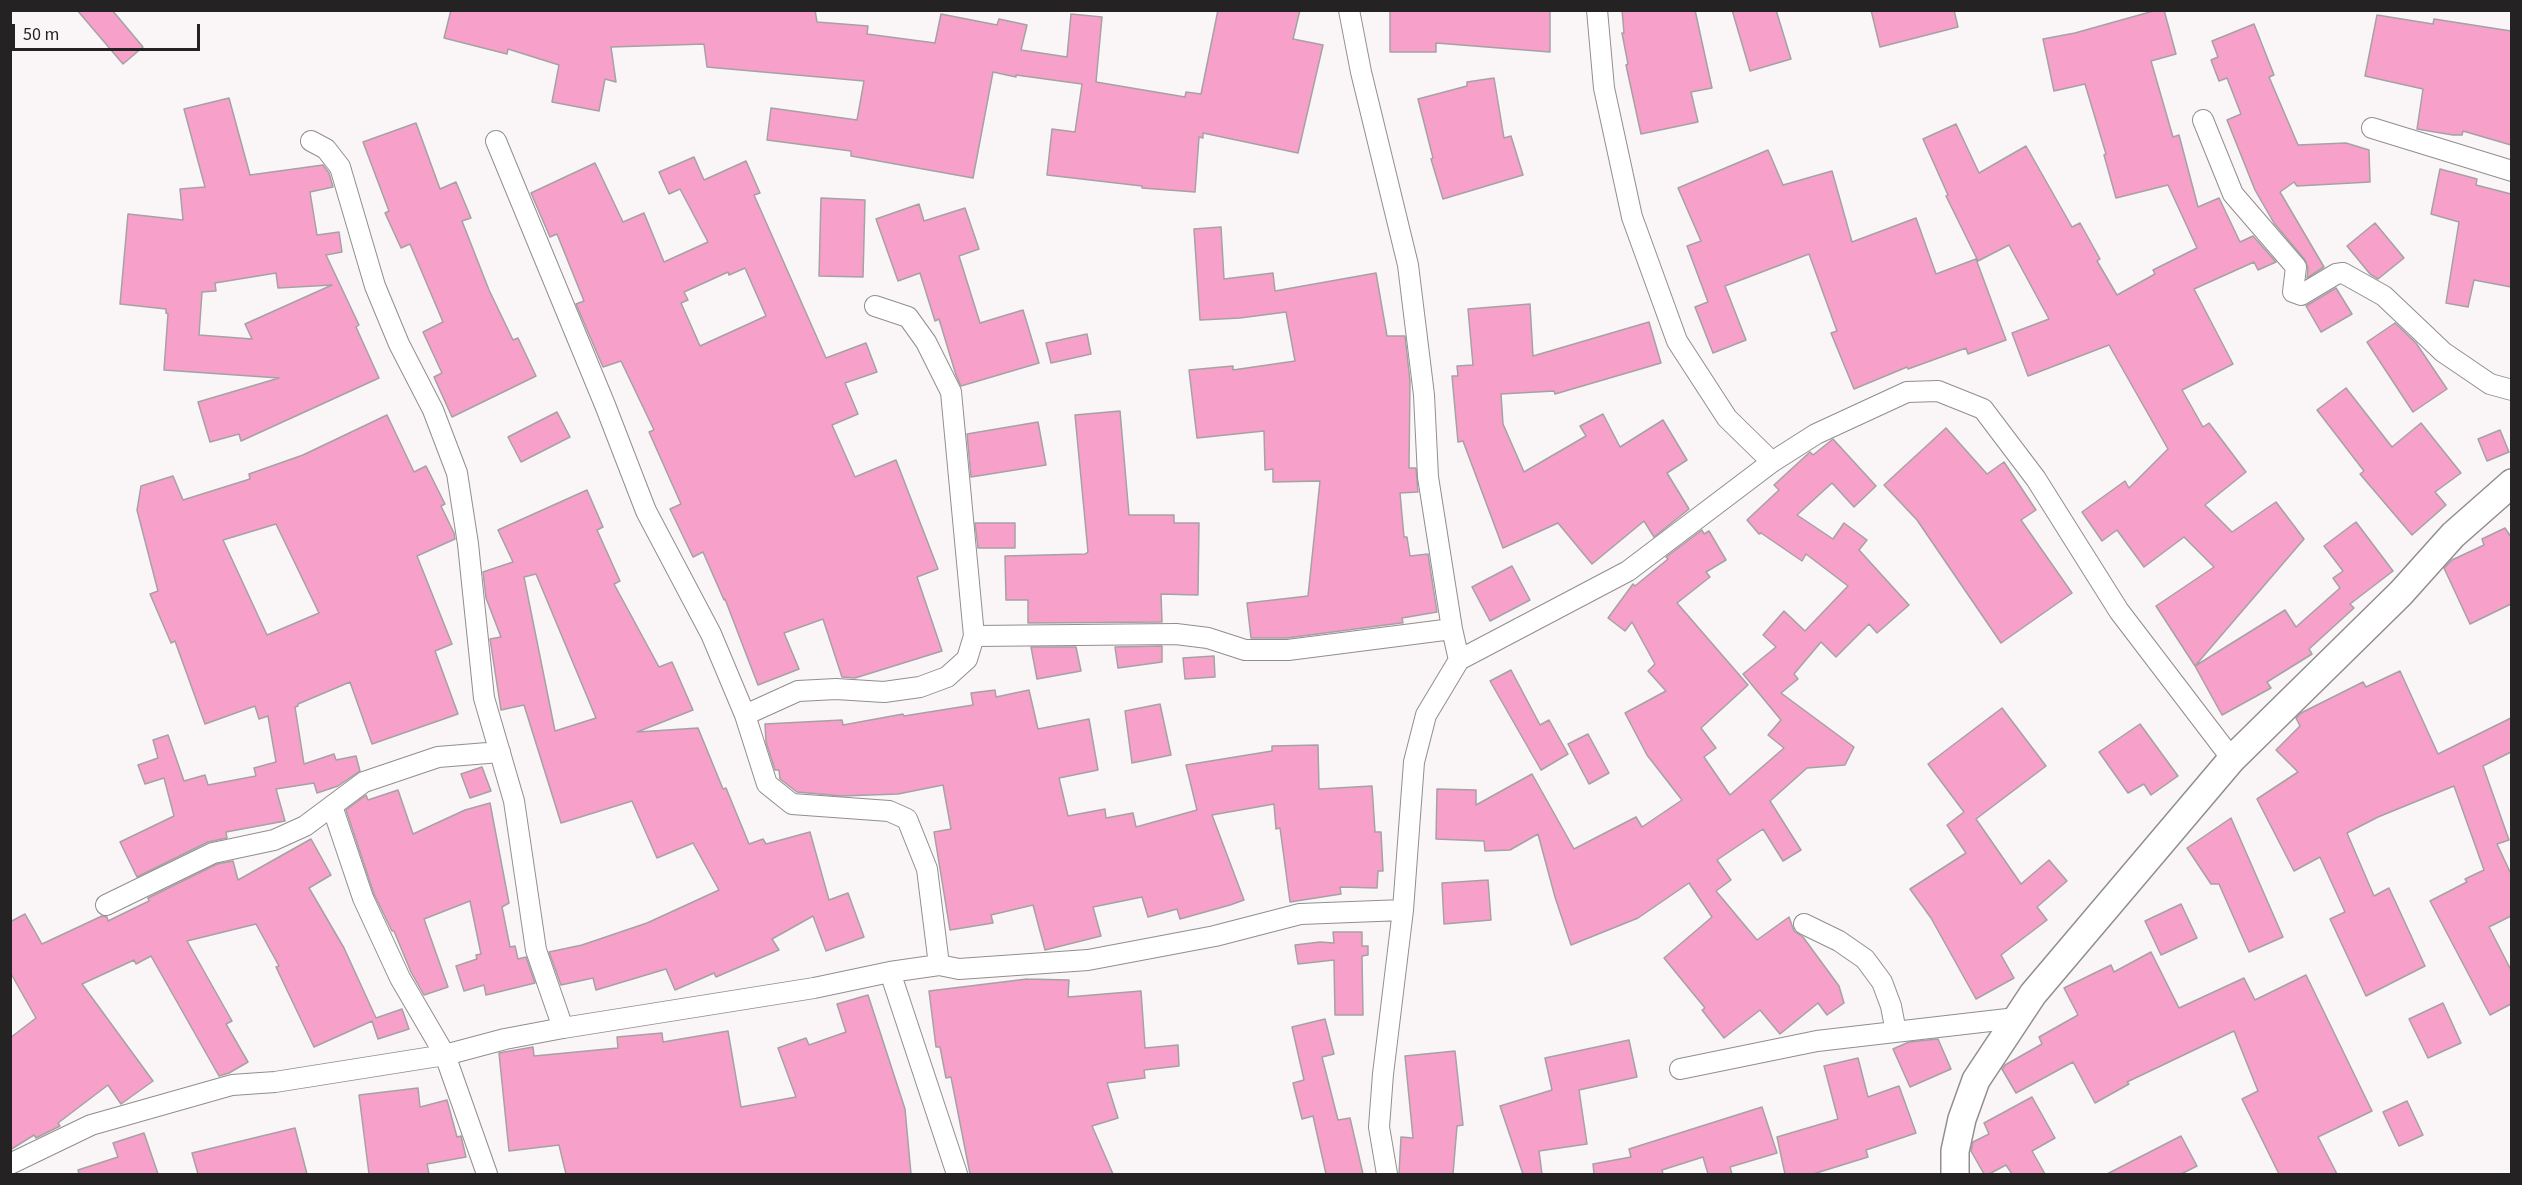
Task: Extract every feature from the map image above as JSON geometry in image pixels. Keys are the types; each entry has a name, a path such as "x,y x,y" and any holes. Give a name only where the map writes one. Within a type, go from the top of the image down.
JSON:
{"street":[{"path":"1349,10 1361,72 1408,265 1425,395 1428,477 1459,660"},
{"path":"1597,10 1604,88 1632,217 1677,341 1728,418 1772,462"},
{"path":"2203,120 2234,194 2296,267 2293,292 2301,294 2336,274 2343,273 2384,296 2443,352 2490,384 2511,390"},
{"path":"2372,128 2511,171"},
{"path":"311,141 326,149 340,167 375,286 399,344 433,410 457,473 468,544 484,698 514,801 536,950 563,1028"},
{"path":"496,141 605,405 646,512 711,634 745,715 767,784 792,804 889,811 907,819 927,869 939,964"},
{"path":"745,715 798,691 836,689 884,692 920,687 947,677 967,659 974,636 951,392 926,342 908,317 875,306"},
{"path":"1387,1174 1379,1127 1383,1074 1403,910 1414,762 1426,715 1459,660 1628,571 1772,462 1816,434 1907,392 1938,391 1983,409 2037,479 2119,611 2232,759"},
{"path":"1955,1174 1955,1151 1962,1119 1976,1080 2032,993 2232,759 2392,601 2453,535 2511,483"},
{"path":"974,636 1176,634 1208,638 1245,650 1288,650 1452,629"},
{"path":"106,906 213,853 274,840 305,826 364,783 438,757 500,752"},
{"path":"332,806 363,898 400,978 445,1055 487,1174"},
{"path":"10,1164 92,1125 232,1085 275,1082 445,1055 506,1039 563,1028 814,988 939,964 959,969 1088,960 1215,936 1300,914 1403,910"},
{"path":"1804,924 1839,941 1864,959 1882,982 1891,1006 1896,1032"},
{"path":"890,972 957,1174"},
{"path":"1680,1069 1817,1041 2016,1018"}],"building":[{"path":"77,10 112,10 143,47 123,64"},
{"path":"451,10 815,10 817,22 868,26 867,34 935,43 941,14 997,25 999,19 1027,25 1021,50 1067,57 1071,14 1102,17 1096,82 1185,97 1186,92 1201,94 1218,10 1300,10 1293,39 1323,45 1298,153 1203,133 1203,138 1199,137 1195,192 1142,188 1142,186 1047,175 1052,129 1075,132 1082,84 1016,75 1016,77 993,72 973,178 851,156 851,151 767,140 771,108 857,120 864,81 707,67 704,44 611,47 616,82 605,79 599,111 552,102 559,65 508,49 507,54 444,38"},
{"path":"1390,10 1550,10 1550,52 1436,43 1436,52 1390,52"},
{"path":"1622,10 1695,10 1712,88 1691,92 1698,122 1641,134 1626,65 1628,64 1622,33 1624,33"},
{"path":"1732,10 1776,10 1791,59 1750,71"},
{"path":"1871,10 1954,10 1958,27 1880,47"},
{"path":"2164,10 2176,54 2151,61 2173,137 2179,135 2198,207 2219,198 2240,242 2253,236 2276,262 2258,270 2254,262 2194,289 2233,364 2182,390 2203,427 2209,423 2246,472 2205,505 2232,532 2276,502 2304,539 2195,666 2156,606 2214,567 2184,537 2144,567 2117,530 2102,541 2082,512 2125,481 2129,488 2168,449 2109,345 2028,376 2012,333 2049,319 2009,245 1978,261 1946,196 1948,195 1923,139 1956,124 1979,173 2026,146 2072,227 2080,223 2100,259 2097,261 2117,295 2155,274 2153,270 2197,248 2168,185 2116,198 2104,155 2106,154 2085,84 2054,91 2043,39 2075,33"},
{"path":"2377,15 2433,24 2434,19 2511,31 2511,145 2463,131 2462,135 2453,135 2417,129 2423,89 2365,76"},
{"path":"2254,24 2274,75 2269,77 2298,145 2346,143 2369,150 2370,182 2297,186 2294,182 2280,192 2324,267 2307,278 2308,268 2305,260 2274,223 2255,190 2227,120 2241,114 2227,78 2219,81 2211,60 2218,57 2212,41"},
{"path":"1494,78 1504,138 1511,136 1523,175 1443,199 1431,159 1433,158 1418,99 1467,86 1467,82"},
{"path":"229,98 250,175 323,165 329,173 333,187 310,192 317,235 339,232 342,252 326,255 359,325 356,327 379,378 241,441 239,434 210,442 198,402 279,378 164,370 168,314 166,309 120,304 128,214 183,220 180,189 205,187 184,109","holes":["276,273 278,288 332,285 245,324 252,339 199,335 202,292 216,291 215,283"]},
{"path":"416,123 440,189 456,182 471,218 462,221 489,290 513,340 518,338 536,376 452,417 434,377 442,373 423,332 443,322 410,244 401,248 385,213 389,211 363,142"},
{"path":"1768,150 1783,185 1832,171 1852,242 1916,218 1936,274 1976,259 2006,340 1968,354 1966,348 1908,369 1907,367 1854,389 1831,333 1837,331 1809,254 1725,286 1746,340 1713,353 1695,307 1708,302 1687,246 1701,241 1678,188"},
{"path":"694,157 704,180 746,161 760,193 754,195 826,358 866,343 877,372 845,383 858,414 832,425 855,477 896,460 938,569 917,577 942,651 855,678 842,677 823,619 784,633 799,669 758,685 725,599 703,552 693,557 670,509 681,504 649,432 654,430 621,361 603,367 576,304 584,301 557,234 550,237 531,193 595,163 623,222 644,213 664,262 708,242 680,189 669,194 659,172","holes":["745,268 766,316 700,346 681,303 688,300 684,292 728,272 729,275"]},
{"path":"2440,169 2477,179 2476,185 2511,194 2511,287 2474,280 2468,307 2446,303 2459,222 2431,214"},
{"path":"821,198 865,200 863,277 819,276"},
{"path":"919,204 924,221 965,208 979,249 959,256 980,323 1023,310 1039,363 961,386 939,319 935,321 920,273 898,281 876,219"},
{"path":"2375,223 2404,258 2378,279 2370,274 2347,246"},
{"path":"1221,227 1224,279 1273,273 1275,291 1376,273 1387,336 1405,336 1410,381 1409,468 1416,468 1418,492 1400,493 1404,537 1407,537 1410,556 1428,554 1437,612 1402,618 1403,623 1287,638 1251,638 1247,603 1308,596 1320,481 1273,482 1273,469 1265,470 1264,431 1197,438 1189,370 1233,366 1233,370 1295,361 1286,312 1200,320 1194,229"},
{"path":"2336,288 2352,314 2321,332 2306,306"},
{"path":"1530,304 1533,356 1649,322 1661,363 1555,394 1554,391 1501,394 1503,424 1524,472 1586,436 1580,426 1603,414 1620,447 1663,420 1687,460 1667,473 1689,509 1654,537 1644,521 1592,564 1558,523 1503,548 1463,441 1458,442 1452,376 1458,376 1457,366 1473,365 1468,309"},
{"path":"2395,323 2416,343 2447,389 2413,412 2367,342"},
{"path":"1087,334 1091,354 1051,363 1046,343"},
{"path":"2346,388 2392,447 2421,423 2461,473 2435,492 2446,505 2412,535 2360,474 2364,471 2317,410"},
{"path":"1120,411 1129,515 1174,515 1174,523 1199,523 1198,595 1161,594 1162,622 1028,623 1028,600 1006,600 1005,556 1085,554 1088,552 1075,415"},
{"path":"557,412 570,437 521,462 508,437"},
{"path":"387,415 414,472 426,466 445,504 441,506 455,539 417,556 452,644 435,651 458,714 372,744 350,682 298,704 295,707 304,764 334,754 336,760 356,756 360,771 338,786 317,793 314,783 276,789 285,821 226,832 227,838 208,842 137,877 120,842 174,816 164,778 145,784 138,765 158,758 153,740 168,735 184,781 205,775 208,785 256,776 254,768 276,762 268,716 259,719 255,706 205,724 175,641 171,643 150,594 158,591 137,510 141,486 173,476 183,500 250,479 249,474 303,455","holes":["276,524 319,613 267,635 223,540"]},
{"path":"1038,422 1046,465 971,477 967,434"},
{"path":"1946,428 1987,474 2004,462 2036,510 2021,520 2072,593 2001,643 1917,520 1884,485"},
{"path":"2500,430 2509,452 2487,461 2478,439"},
{"path":"1833,439 1876,486 1854,507 1832,483 1797,515 1833,539 1844,523 1867,540 1859,550 1909,605 1877,633 1869,624 1836,657 1821,642 1794,674 1798,679 1781,693 1854,747 1845,765 1807,768 1770,801 1801,850 1783,861 1763,829 1717,860 1731,880 1716,891 1757,940 1789,917 1794,931 1803,937 1839,986 1844,1003 1827,1015 1818,1003 1780,1034 1760,1010 1724,1038 1702,1010 1705,1008 1664,958 1712,917 1689,883 1638,918 1571,945 1538,834 1510,850 1485,851 1484,841 1436,839 1437,789 1476,790 1476,805 1532,774 1574,849 1636,817 1642,827 1682,800 1647,755 1625,713 1666,691 1648,671 1655,664 1632,622 1625,631 1608,618 1633,584 1635,586 1668,559 1666,557 1702,530 1704,534 1709,531 1726,560 1706,572 1710,577 1677,603 1748,685 1701,728 1716,748 1704,757 1730,795 1784,748 1768,735 1781,720 1743,674 1776,647 1763,635 1784,611 1805,631 1848,586 1806,554 1802,561 1761,533 1759,534 1747,520 1779,490 1774,485 1810,452 1813,455"},
{"path":"587,490 603,527 597,530 620,581 614,584 659,667 672,662 693,710 637,732 698,728 749,844 763,839 766,844 810,832 829,900 848,893 864,937 826,951 813,916 772,939 779,950 716,977 714,973 675,990 666,969 596,990 593,978 561,985 549,952 582,945 647,923 719,890 693,843 657,858 632,801 561,823 524,705 501,710 490,639 501,637 486,598 483,572 513,562 498,530","holes":["536,574 596,718 555,731 524,577"]},
{"path":"2356,522 2393,571 2350,604 2354,608 2309,649 2312,654 2267,682 2271,688 2222,715 2195,666 2285,610 2296,627 2340,588 2333,578 2343,571 2324,546"},
{"path":"975,523 1015,523 1015,548 978,548"},
{"path":"2505,528 2511,537 2511,604 2470,624 2444,568 2452,560 2484,545 2482,539"},
{"path":"1512,566 1530,600 1490,621 1472,587"},
{"path":"1162,646 1162,662 1118,668 1115,647"},
{"path":"1031,647 1076,647 1081,671 1037,679"},
{"path":"1214,656 1215,677 1185,679 1183,658"},
{"path":"1511,670 1540,725 1549,720 1568,754 1541,770 1490,681"},
{"path":"2400,671 2438,754 2511,718 2511,752 2483,766 2509,840 2497,844 2511,874 2511,916 2489,927 2511,970 2511,1004 2490,1015 2430,901 2467,882 2465,879 2484,870 2454,786 2378,817 2347,833 2374,896 2389,888 2425,966 2366,996 2330,919 2345,912 2320,857 2294,871 2257,799 2298,772 2276,750 2300,726 2296,718 2301,713 2363,682 2366,687"},
{"path":"995,690 996,697 1029,690 1038,729 1089,719 1098,770 1059,778 1068,816 1105,809 1106,818 1133,813 1136,827 1197,810 1186,765 1272,751 1272,746 1318,745 1319,789 1372,786 1375,832 1381,832 1383,871 1378,871 1377,888 1340,887 1341,894 1290,902 1280,828 1276,829 1274,804 1212,815 1244,900 1180,919 1177,909 1148,917 1142,897 1093,907 1101,936 1045,950 1033,905 991,915 993,923 950,930 934,832 951,829 943,785 898,794 841,796 797,792 780,779 779,770 775,770 766,742 765,724 842,720 843,725 903,714 904,716 973,705 971,693"},
{"path":"1160,704 1171,755 1132,763 1125,711"},
{"path":"2002,708 2046,766 1976,819 2021,884 2049,860 2067,881 2037,907 2047,920 2001,955 2014,978 1976,999 1931,918 1910,889 1966,853 1947,825 1964,812 1928,764"},
{"path":"2140,724 2178,776 2151,795 2144,784 2128,793 2099,752"},
{"path":"1588,734 1609,773 1589,784 1568,744"},
{"path":"482,767 491,791 470,798 461,774"},
{"path":"398,790 413,834 465,810 490,803 509,903 502,907 510,947 515,946 518,959 526,957 535,983 486,995 484,985 464,991 456,966 477,959 476,955 481,954 470,901 424,919 448,987 424,995 374,894 346,810 366,795 368,800"},
{"path":"2231,818 2283,937 2249,952 2219,884 2211,884 2187,848"},
{"path":"311,839 331,875 309,888 344,948 376,1018 402,1009 409,1029 378,1039 372,1021 314,1047 276,967 279,966 256,924 187,941 232,1021 226,1024 248,1062 219,1076 151,956 136,964 134,960 82,984 153,1081 121,1104 108,1085 58,1123 60,1126 36,1138 34,1135 10,1150 10,1038 36,1018 10,972 10,922 25,914 42,944 102,916 107,917 108,921 149,901 148,898 217,864 233,861 238,880"},
{"path":"1488,880 1491,920 1444,924 1442,883"},
{"path":"2181,904 2197,938 2161,955 2145,921"},
{"path":"1333,932 1362,932 1362,946 1368,946 1368,955 1362,956 1363,1015 1335,1015 1334,960 1298,964 1295,945 1334,943"},
{"path":"2151,952 2179,1008 2244,978 2255,1000 2306,975 2372,1111 2318,1137 2337,1174 2279,1174 2242,1099 2258,1091 2234,1031 2127,1082 2129,1084 2095,1103 2073,1062 2016,1093 2002,1069 2005,1065 2042,1044 2039,1037 2078,1015 2064,988 2111,965 2114,972"},
{"path":"1027,979 1069,980 1068,997 1141,991 1145,1048 1178,1045 1179,1066 1144,1070 1145,1078 1107,1083 1118,1118 1092,1126 1113,1174 970,1174 951,1077 946,1078 940,1047 936,1047 929,991"},
{"path":"868,995 905,1109 911,1174 566,1174 559,1145 509,1151 499,1053 533,1047 534,1056 618,1048 617,1037 662,1033 663,1042 728,1031 741,1107 796,1097 778,1048 806,1038 809,1045 846,1032 837,1004"},
{"path":"2443,1003 2461,1043 2428,1058 2409,1019"},
{"path":"1325,1019 1334,1054 1322,1057 1338,1120 1350,1118 1363,1174 1326,1174 1313,1116 1302,1119 1293,1083 1304,1080 1292,1027"},
{"path":"1938,1039 1951,1069 1910,1087 1893,1049 1909,1042"},
{"path":"1629,1040 1637,1077 1579,1090 1587,1144 1539,1151 1542,1174 1523,1174 1500,1106 1552,1090 1545,1058"},
{"path":"1455,1051 1463,1125 1457,1126 1453,1174 1399,1174 1401,1137 1413,1138 1405,1056"},
{"path":"1858,1058 1868,1097 1899,1086 1916,1133 1866,1150 1868,1157 1813,1174 1785,1174 1777,1137 1838,1119 1824,1066"},
{"path":"418,1088 420,1107 447,1100 457,1137 461,1136 466,1157 427,1164 429,1174 369,1174 359,1095"},
{"path":"2032,1097 2055,1138 2032,1151 2045,1174 2012,1174 2006,1165 1989,1174 1984,1174 1971,1151 1973,1142 1989,1134 1984,1123"},
{"path":"2407,1101 2423,1135 2399,1146 2383,1112"},
{"path":"1762,1107 1777,1153 1730,1167 1732,1174 1708,1174 1703,1157 1662,1170 1663,1174 1594,1174 1593,1164 1631,1157 1629,1149"},
{"path":"295,1128 307,1174 198,1174 192,1153"},
{"path":"144,1133 158,1174 79,1174 78,1170 118,1157 113,1143"},
{"path":"2181,1136 2197,1166 2181,1174 2107,1174"}]}
